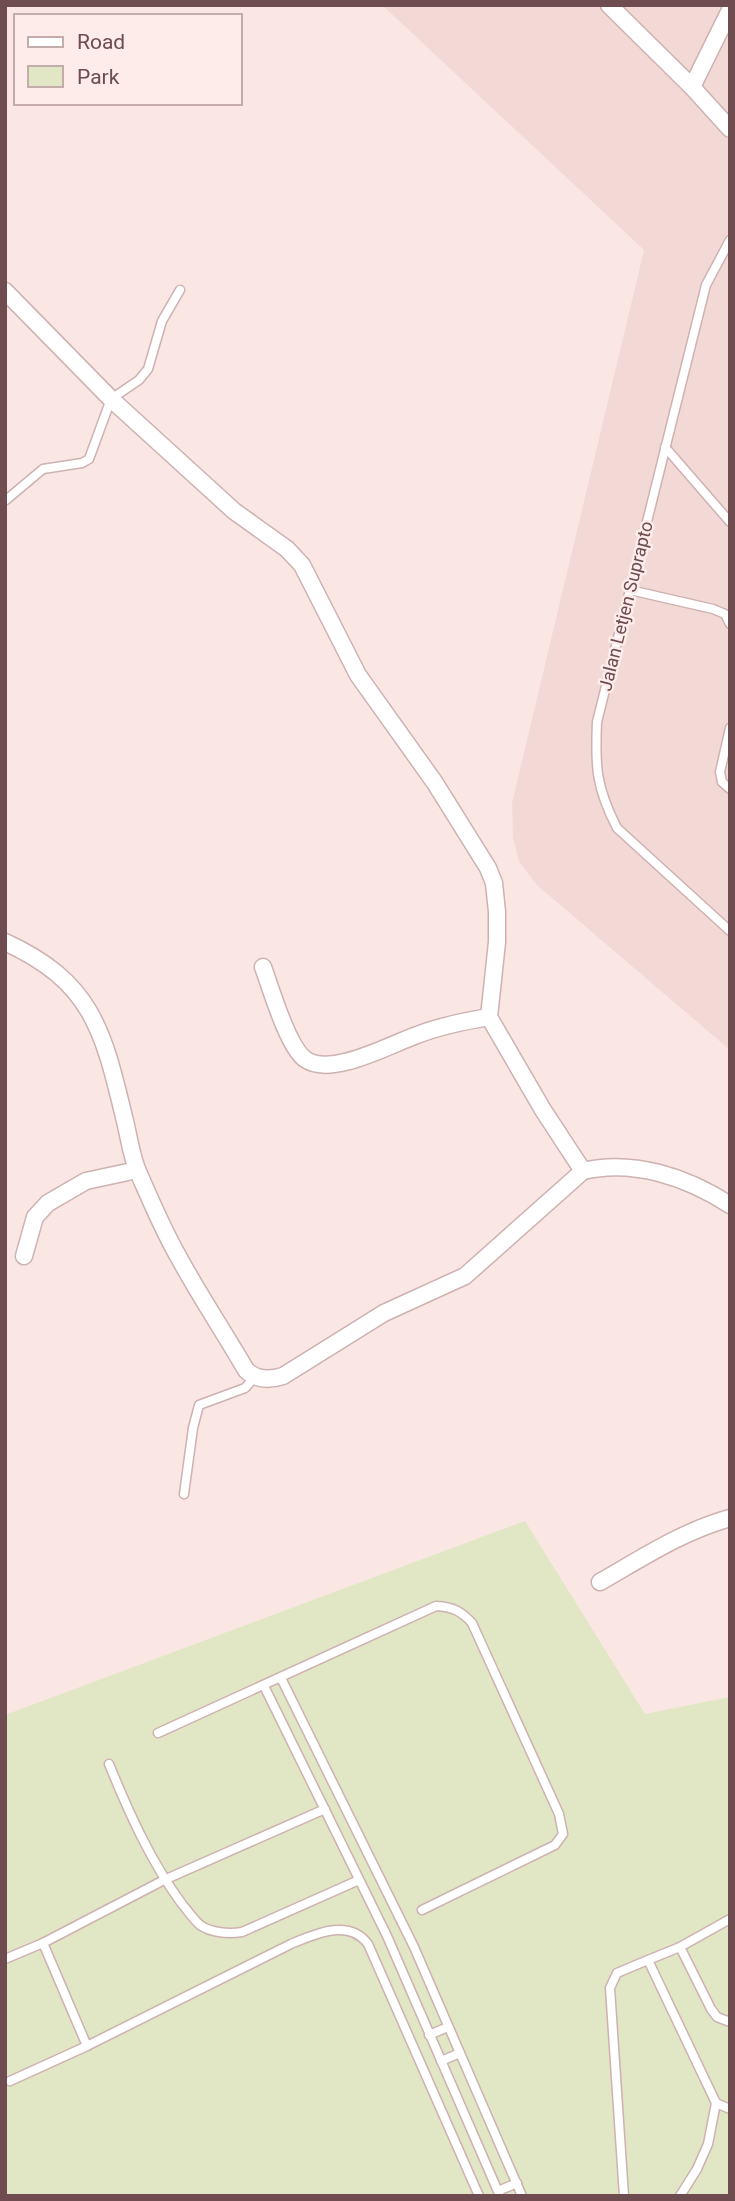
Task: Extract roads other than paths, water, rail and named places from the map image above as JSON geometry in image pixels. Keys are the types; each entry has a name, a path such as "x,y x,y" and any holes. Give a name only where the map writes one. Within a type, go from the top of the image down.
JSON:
{"street":[{"path":"609,5 692,87 730,129"},
{"path":"692,87 730,10"},
{"path":"5,291 111,399 234,511 287,549 302,565 359,675 427,772 488,868 496,893 497,932 489,1017 543,1110 583,1171"},
{"path":"5,942 26,952 57,973 76,991 91,1011 103,1037 137,1170 177,1255 246,1370 255,1377 284,1376 384,1313 465,1276 583,1171 604,1166 636,1168 677,1178 706,1190 730,1205"},
{"path":"263,968 294,1045 306,1060 314,1064 335,1064 359,1058 417,1034 457,1022 489,1017"},
{"path":"24,1256 35,1217 48,1203 86,1181 137,1170"},
{"path":"600,1582 701,1527 730,1518"}],"lane":[{"name":"Jalan Letjen Suprapto","path":"730,240 706,285 597,722 595,758 597,781 617,828 730,931"},
{"path":"6,500 43,469 82,463 89,459 111,399 139,380 148,369 162,321 180,290"},
{"path":"665,447 730,522"},
{"path":"630,590 713,609 725,614 730,624"},
{"path":"730,727 720,772 722,782 730,789"},
{"path":"184,1494 199,1405 245,1388 255,1377"},
{"path":"158,1733 436,1606 462,1612 472,1623 559,1814 564,1834 555,1845 422,1910"},
{"path":"281,1678 404,1928 522,2196"},
{"path":"264,1685 387,1936 499,2193 517,2183"},
{"path":"109,1764 164,1880 202,1927 242,1933 359,1880"},
{"path":"5,1959 43,1943 164,1880 325,1809"},
{"path":"624,2196 610,1989 617,1973 680,1947 730,1919"},
{"path":"387,1936 404,1928"},
{"path":"10,2081 88,2046 321,1931 355,1932 363,1936 368,1944 479,2196"},
{"path":"43,1943 88,2046"},
{"path":"680,1947 711,2009 717,2017 730,2022"},
{"path":"648,1960 716,2103 708,2144 697,2169 680,2196"},
{"path":"429,2035 448,2027"},
{"path":"440,2061 460,2053"},
{"path":"716,2103 730,2109"}]}
